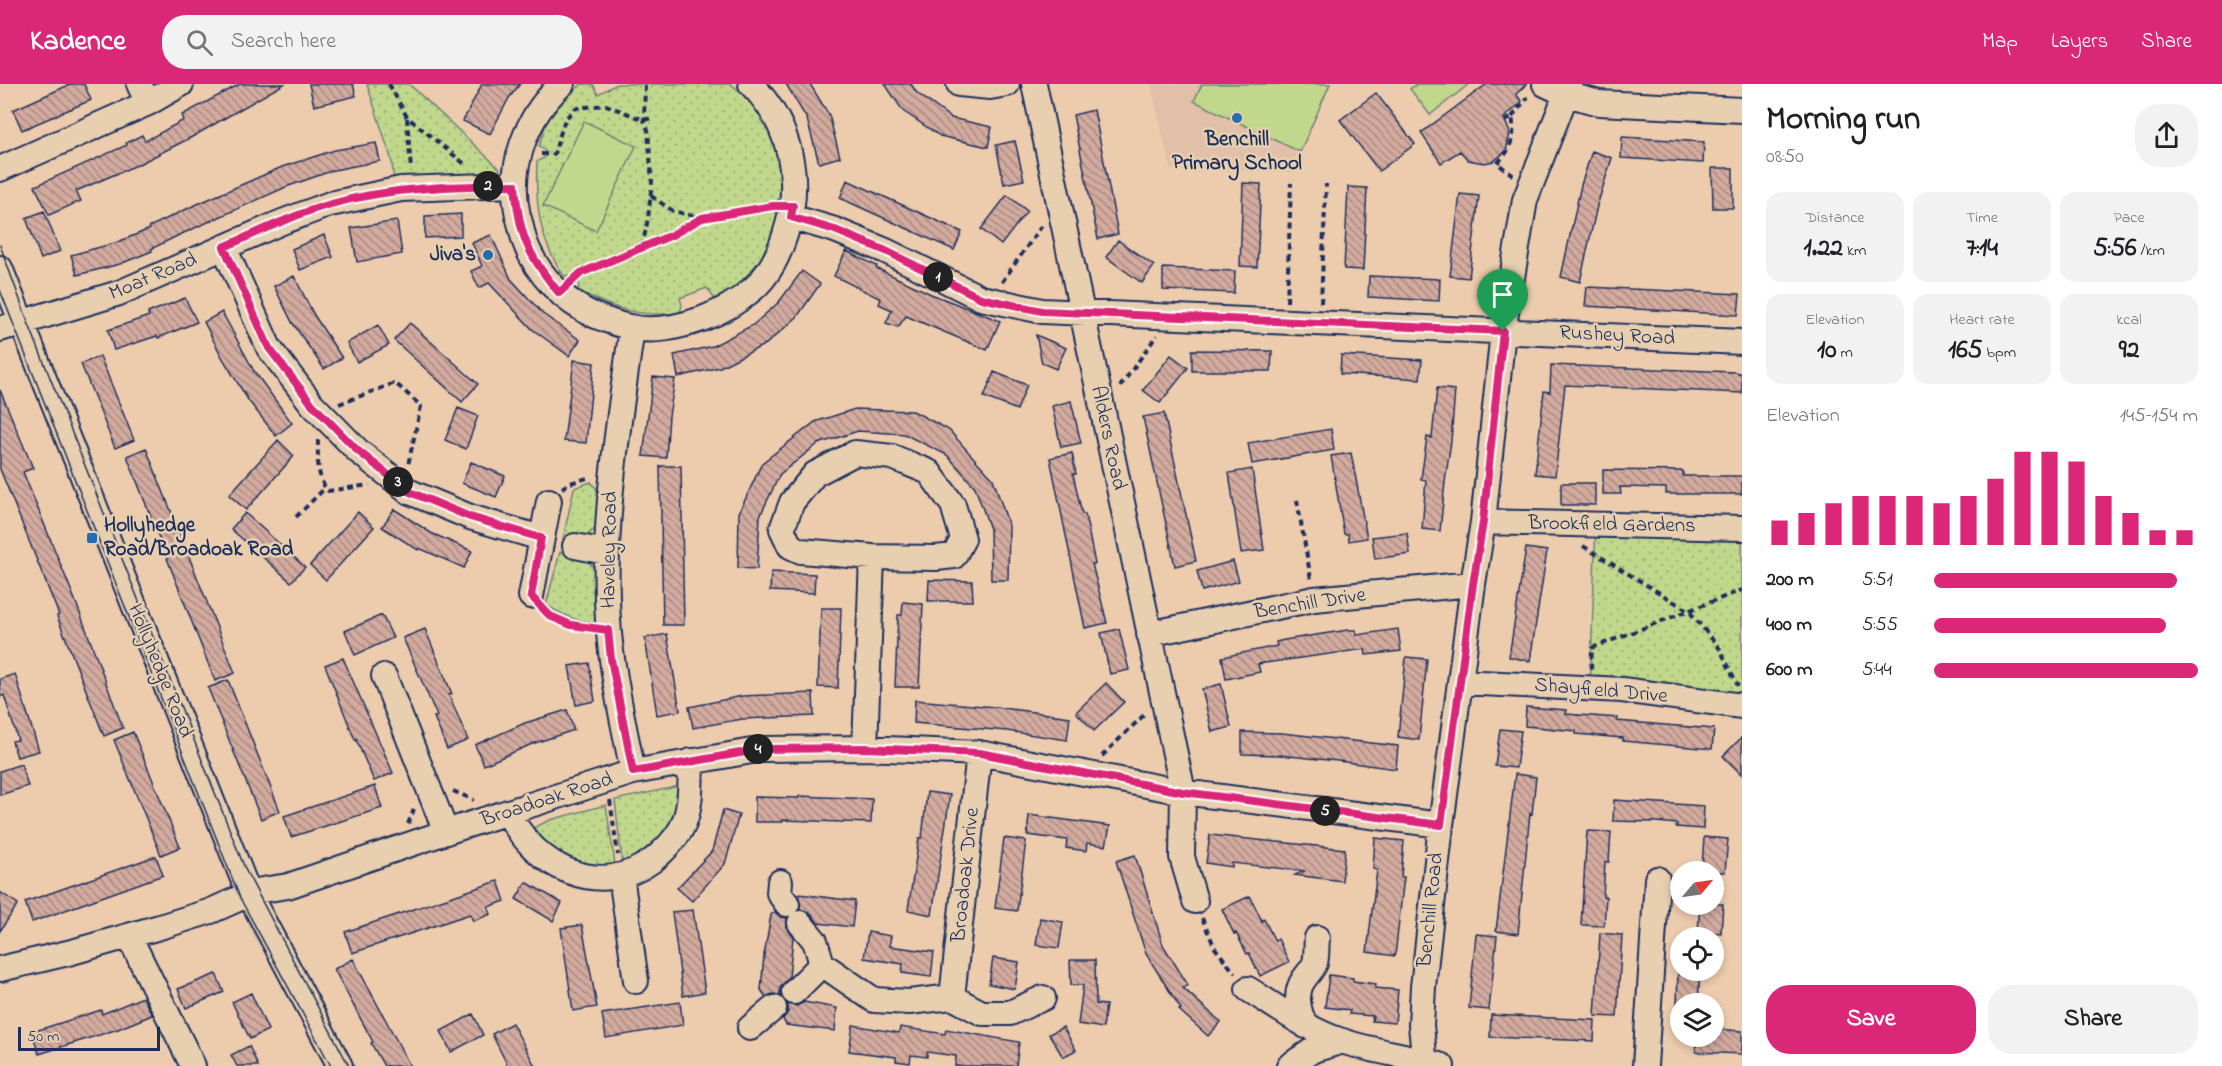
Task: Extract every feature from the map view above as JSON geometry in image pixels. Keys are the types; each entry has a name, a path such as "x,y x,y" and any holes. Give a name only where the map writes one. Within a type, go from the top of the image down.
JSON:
{"street":[{"path":"0,169 144,94 181,84"},
{"path":"562,84 540,108 529,126 505,185 517,210 525,242 537,267 559,293 585,311 632,328 669,328 689,324 731,306 754,288 780,251 792,211 794,182 789,148 780,123 751,84"},
{"path":"959,84 990,87 1007,84"},
{"name":"Alders Road","path":"1034,84 1183,792 1182,857 1195,901"},
{"path":"1553,89 1599,103 1742,110"},
{"name":"Benchill Road","path":"1430,1064 1421,1025 1423,987 1441,825 1483,522 1503,331 1525,200 1532,183 1553,89"},
{"name":"Moat Road","path":"11,326 119,293 282,222 330,204 368,195 412,189 505,185"},
{"name":"Rushey Road","path":"792,211 886,251 981,298 1042,311 1168,316 1306,326 1503,331 1742,342"},
{"path":"224,247 269,348 321,414 358,451 410,492 470,517 541,538"},
{"name":"Hollyhedge Road","path":"0,268 11,326 249,894 340,1066"},
{"name":"Haveley Road","path":"632,328 612,476 606,552 611,659 633,772"},
{"path":"855,453 892,457 929,472 953,505 963,539 954,556 872,557 801,551 790,546 782,529 792,502 815,474 855,453"},
{"path":"531,596 549,501"},
{"name":"Brookfield Gardens","path":"1483,522 1742,528"},
{"path":"576,546 606,552"},
{"path":"865,748 872,557"},
{"name":"Benchill Drive","path":"1149,634 1314,599 1473,584"},
{"path":"384,676 446,832"},
{"name":"Shayfield Drive","path":"1460,682 1622,690 1742,706"},
{"name":"Broadoak Road","path":"0,969 72,952 211,911 249,894 288,886 633,772 763,749 865,748 980,753 1183,792 1441,825"},
{"name":"Broadoak Drive","path":"952,998 980,753"},
{"path":"508,812 514,825 531,847 549,862 571,873 593,877 621,876 639,870 659,855 681,830 688,812 691,761"},
{"path":"621,876 636,981"},
{"path":"1645,1066 1657,879"},
{"path":"789,903 815,941 822,964 874,1000 909,1002 952,998 982,1013 1010,1013 1043,998"},
{"path":"129,936 193,1066"},
{"path":"1306,1026 1301,1017 1298,998 1303,980 1310,974 1315,962 1317,938"},
{"path":"794,992 822,964"},
{"path":"1248,989 1306,1026 1343,1041 1430,1064"},
{"path":"750,1028 774,1008"},
{"path":"1289,1066 1313,1050 1343,1041"}],"path":[{"path":"389,84 407,117 449,153 505,185"},
{"path":"642,248 651,195 651,157 648,130 644,120 645,84"},
{"path":"1505,121 1553,89"},
{"path":"519,154 554,154 564,119 570,112 583,106 606,105 644,120 652,118"},
{"path":"407,117 412,189"},
{"path":"1512,117 1515,130 1508,154 1497,163 1510,174 1532,183"},
{"path":"1291,183 1306,326"},
{"path":"1306,326 1326,184"},
{"path":"651,195 674,211 702,218"},
{"path":"559,293 581,273 642,248 702,218 773,206 792,211"},
{"path":"990,300 1049,215 1060,212"},
{"path":"1099,398 1114,395 1152,343 1168,316"},
{"path":"395,383 421,406 400,484 328,491 321,484 318,455 321,414 395,383"},
{"path":"549,501 556,492 570,483 586,477 612,476"},
{"path":"296,517 325,488"},
{"path":"1297,500 1314,599"},
{"path":"1575,541 1689,610 1720,650 1742,694"},
{"path":"1590,688 1592,648 1742,590"},
{"path":"531,596 550,616 571,625 608,630"},
{"path":"1092,774 1095,763 1153,706 1163,702"},
{"path":"608,780 621,876"},
{"path":"1195,901 1215,948 1248,989"}],"shaded area":[{"name":"Benchill Primary School","path":"1151,84 1330,84 1300,152 1297,172 1171,170"}],"green space":[{"path":"367,84 409,84 500,169 499,172 490,175 443,175 394,179 391,158"},
{"path":"582,84 593,84 598,94 617,84 731,84 755,108 764,121 771,134 780,164 783,198 773,202 774,210 780,217 770,242 757,263 720,299 714,298 707,288 680,298 682,305 680,313 639,313 603,303 578,290 579,283 576,279 564,276 549,249 540,222 537,162 546,156 546,152 539,146 547,119"},
{"path":"1202,84 1330,84 1300,152 1194,101"},
{"path":"1417,84 1469,84 1430,115 1410,89"},
{"path":"584,121 636,146 596,231 543,206"},
{"path":"591,482 599,492 596,528 579,542 563,539 574,488"},
{"path":"1596,524 1742,527 1742,706 1590,688"},
{"path":"560,552 573,553 572,558 586,559 596,570 602,623 573,618 546,605"},
{"path":"684,785 677,827 623,869 615,800"},
{"path":"606,805 616,871 577,865 541,841 533,828 550,820"}],"building":[{"path":"71,84 84,84 91,100 22,130 13,110"},
{"path":"240,84 284,84 192,137 137,165 76,191 81,201 49,215 35,186 127,145 126,143 142,135 145,141 184,120 182,115"},
{"path":"309,84 353,84 356,96 314,106"},
{"path":"482,84 520,84 509,98 490,134 463,121"},
{"path":"786,84 810,84 829,115 840,157 819,163 807,119"},
{"path":"885,84 911,84 917,93 951,118 992,127 988,147 940,136 903,111"},
{"path":"1487,84 1527,84 1516,94 1522,102 1504,118 1510,133 1506,151 1494,161 1484,163 1468,160 1460,151 1441,163 1421,133"},
{"path":"1376,93 1415,144 1379,171 1340,120"},
{"path":"1094,110 1118,234 1098,239 1073,115"},
{"path":"1622,137 1704,142 1703,163 1621,158"},
{"path":"1015,141 1024,180 1004,184 996,145"},
{"path":"376,143 380,161 334,170 286,187 177,236 151,249 152,251 120,264 77,275 71,255 115,243 150,229 149,227 193,206 282,167 335,150"},
{"path":"1592,151 1612,158 1597,206 1580,282 1561,277 1581,185"},
{"path":"1712,168 1733,168 1733,208 1713,208"},
{"path":"847,180 962,232 954,250 840,198"},
{"path":"1243,183 1261,184 1257,267 1240,266"},
{"path":"1348,187 1367,188 1363,270 1344,269"},
{"path":"1460,194 1479,196 1469,278 1450,276"},
{"path":"1007,195 1027,211 1001,245 981,229"},
{"path":"44,211 60,251 41,259 26,218"},
{"path":"461,214 461,236 425,238 425,216"},
{"path":"397,221 402,254 357,262 351,228"},
{"path":"324,235 333,257 300,270 292,249"},
{"path":"491,235 511,279 543,314 580,340 569,356 532,329 489,283 479,288 471,271 482,266 472,243"},
{"path":"1118,240 1154,266 1142,283 1106,257"},
{"path":"846,251 931,294 1000,321 987,350 906,316 898,327 886,323 892,310 879,304 881,299 834,276"},
{"path":"1163,268 1235,271 1234,293 1163,290"},
{"path":"802,271 820,284 797,317 766,344 720,367 678,377 674,355 713,346 753,325 779,302"},
{"path":"294,276 314,315 342,358 324,369 292,322 274,286"},
{"path":"1369,276 1440,279 1439,301 1368,297"},
{"path":"1587,287 1740,294 1738,315 1585,306"},
{"path":"185,298 197,322 158,338 157,336 114,350 108,330 149,316 148,313"},
{"path":"222,312 254,371 292,423 276,436 248,400 204,322"},
{"path":"410,323 478,384 462,402 394,340"},
{"path":"378,325 389,345 357,362 347,343"},
{"path":"1036,335 1066,348 1056,369 1042,363"},
{"path":"1192,350 1272,351 1271,371 1192,371"},
{"path":"1171,355 1188,368 1160,403 1143,390"},
{"path":"1341,355 1422,360 1420,379 1340,374"},
{"path":"100,356 134,440 115,448 81,364"},
{"path":"574,360 594,363 586,443 564,441"},
{"path":"1551,365 1735,372 1742,374 1742,393 1565,385 1555,476 1535,474 1544,391 1550,392"},
{"path":"994,372 1027,385 1017,410 984,397"},
{"path":"653,377 675,379 666,458 643,456"},
{"path":"1437,388 1455,390 1440,531 1422,529 1426,480 1421,479 1427,437 1432,438"},
{"path":"0,390 33,468 23,472 75,600 123,728 104,736 57,616 59,615 0,469"},
{"path":"1071,401 1081,443 1061,447 1052,406"},
{"path":"458,408 478,416 466,449 445,440"},
{"path":"855,409 913,411 949,430 993,479 1009,526 1008,580 991,580 990,529 975,487 947,455 904,434 858,431 818,444 780,474 760,516 757,569 738,568 739,513 762,463 815,422"},
{"path":"1164,413 1196,561 1175,566 1143,417"},
{"path":"1331,429 1334,450 1252,464 1248,443"},
{"path":"278,440 294,456 246,510 229,495"},
{"path":"146,448 235,673 215,681 127,456"},
{"path":"1072,453 1076,474 1073,474 1082,514 1085,514 1095,564 1092,564 1107,623 1085,628 1050,458"},
{"path":"1351,453 1367,538 1349,541 1348,534 1344,534 1331,456"},
{"path":"471,462 505,476 496,497 462,483"},
{"path":"660,466 681,466 684,625 663,625"},
{"path":"1252,469 1264,550 1241,553 1229,473"},
{"path":"1603,470 1683,471 1683,476 1742,476 1742,494 1666,494 1666,488 1620,487 1621,494 1603,494"},
{"path":"1561,483 1595,483 1595,505 1561,505"},
{"path":"394,509 431,533 472,551 464,568 419,548 418,550 382,527"},
{"path":"358,512 374,527 326,580 310,565"},
{"path":"245,513 305,567 291,582 231,529"},
{"path":"1407,533 1410,554 1375,559 1372,537"},
{"path":"1526,548 1547,551 1530,661 1509,657"},
{"path":"1233,561 1239,581 1202,591 1197,571"},
{"path":"771,572 815,574 814,593 770,591"},
{"path":"929,580 972,581 973,601 928,601"},
{"path":"903,602 923,604 919,687 895,687 898,615 902,615"},
{"path":"821,608 841,608 838,688 818,687"},
{"path":"382,615 393,638 355,655 345,631"},
{"path":"425,629 468,740 447,749 434,717 437,716 403,638"},
{"path":"1119,629 1129,670 1110,674 1101,633"},
{"path":"1398,629 1401,651 1366,655 1365,649 1258,664 1260,672 1226,679 1222,657 1277,646 1276,642 1284,640 1348,630 1356,630 1357,635"},
{"path":"667,634 680,711 657,715 645,638"},
{"path":"1406,657 1427,659 1419,740 1398,737"},
{"path":"343,658 393,773 374,781 325,665"},
{"path":"589,663 595,701 576,705 569,666"},
{"path":"15,674 39,751 17,757 12,741 18,740 4,695 0,697 0,679"},
{"path":"228,680 280,811 261,819 208,688"},
{"path":"1106,683 1124,702 1094,731 1076,712"},
{"path":"1221,684 1231,727 1212,732 1202,689"},
{"path":"813,693 814,716 742,719 693,728 689,707 742,696"},
{"path":"915,700 1070,717 1067,740 1007,731 914,723"},
{"path":"1526,707 1567,710 1566,714 1618,718 1617,721 1714,729 1712,749 1623,741 1623,738 1525,726"},
{"path":"567,710 574,730 532,744 484,765 475,745 525,723"},
{"path":"1500,729 1521,731 1516,768 1495,766"},
{"path":"133,732 180,847 161,855 114,740"},
{"path":"1242,732 1282,733 1398,746 1396,769 1279,755 1242,754"},
{"path":"1742,737 1742,775 1723,756"},
{"path":"21,764 28,786 0,795 0,771"},
{"path":"1515,774 1536,777 1532,814 1530,813 1518,934 1496,931"},
{"path":"375,786 382,808 291,837 284,816"},
{"path":"927,792 950,795 932,915 908,910 919,838 922,838"},
{"path":"799,796 872,799 871,823 783,820 783,822 755,822 755,797 799,798"},
{"path":"1614,800 1704,806 1703,829 1676,827 1677,824 1656,822 1613,821"},
{"path":"723,810 739,815 725,864 692,901 677,888 712,851"},
{"path":"1029,815 1110,826 1106,846 1087,843 1086,851 1066,848 1067,840 1027,835"},
{"path":"1587,831 1611,832 1609,862 1605,862 1604,926 1581,925"},
{"path":"1210,835 1345,849 1342,881 1295,875 1305,871 1232,863 1232,867 1206,863"},
{"path":"1704,837 1728,839 1725,872 1724,861 1702,861"},
{"path":"1004,838 1026,841 1017,911 995,908"},
{"path":"1375,838 1404,841 1401,877 1404,877 1395,956 1367,952 1377,870 1373,869"},
{"path":"1135,855 1163,945 1188,985 1183,988 1221,1022 1208,1036 1179,1010 1181,1009 1146,954 1116,861"},
{"path":"156,856 163,875 32,922 25,902"},
{"path":"498,881 505,901 488,907 491,914 473,921 470,914 352,953 345,932"},
{"path":"526,882 562,903 553,921 516,899"},
{"path":"0,892 18,904 0,931"},
{"path":"799,894 855,901 852,927 818,923 811,913 800,909"},
{"path":"1250,896 1262,921 1264,919 1275,941 1278,939 1289,962 1260,976 1249,953 1247,954 1236,933 1234,934 1222,909"},
{"path":"693,910 705,992 683,996 672,912"},
{"path":"775,912 787,918 786,926 793,937 789,977 780,988 780,995 772,994 766,997 761,990 764,955 771,915"},
{"path":"1699,915 1722,915 1721,927 1698,927"},
{"path":"1040,918 1063,922 1059,948 1036,945"},
{"path":"582,925 597,1007 573,1011 561,928"},
{"path":"868,932 891,936 889,946 934,952 931,977 902,973 903,964 864,958"},
{"path":"1600,933 1622,935 1617,1017 1595,1016"},
{"path":"1476,934 1497,936 1489,1010 1469,1008"},
{"path":"993,958 1019,962 1015,989 989,984"},
{"path":"353,959 410,1066 384,1066 371,1043 373,1042 334,969"},
{"path":"1070,960 1095,960 1096,1004 1106,1005 1103,1028 1078,1024 1083,985 1071,985"},
{"path":"216,974 224,992 186,1008 178,989"},
{"path":"1329,975 1376,984 1375,988 1398,990 1395,1023 1372,1021 1373,1016 1349,1014 1350,1010 1325,1007"},
{"path":"1678,981 1699,981 1699,993 1677,993"},
{"path":"251,993 268,1030 250,1039 232,1002"},
{"path":"143,997 152,1015 118,1029 39,1054 32,1032 101,1010 102,1014"},
{"path":"680,1002 683,1025 606,1038 602,1014"},
{"path":"804,1002 837,1008 835,1031 786,1025 783,1019 788,1012 788,1004 797,1006"},
{"path":"473,1014 483,1035 451,1052 441,1031"},
{"path":"1491,1015 1595,1020 1594,1041 1490,1037"},
{"path":"512,1023 535,1066 508,1066 492,1034"},
{"path":"853,1025 899,1033 900,1027 945,1034 946,1029 1019,1042 1016,1066 955,1066 956,1056 927,1052 927,1057 911,1055 910,1063 896,1061 896,1057 849,1051"},
{"path":"1063,1027 1076,1050 1063,1057 1049,1034"},
{"path":"1724,1030 1742,1031 1742,1054 1696,1052 1696,1047 1724,1047"},
{"path":"249,1046 258,1066 237,1066 231,1055"}],"tram line":[{"path":"0,245 28,322 246,871 349,1066"},
{"path":"0,290 240,898 331,1066"}],"place":[{"name":"Benchill Primary School","path":"1237,118"},
{"name":"Jiva's","path":"488,255"},
{"name":"Hollyhedge Road/Broadoak Road","path":"92,538"}],"route":[{"path":"515,185 517,210 525,242 537,267 559,293 581,273 672,235 702,218 773,206 793,206 791,217 835,230 886,251 981,298 1042,311 1503,331 1483,522 1441,825 1183,792 980,753 865,748 763,749 633,772 611,659 608,630 571,625 550,616 531,596 541,538 470,517 410,492 358,451 312,404 269,348 224,247 330,204 368,195 401,189 515,185"}]}
